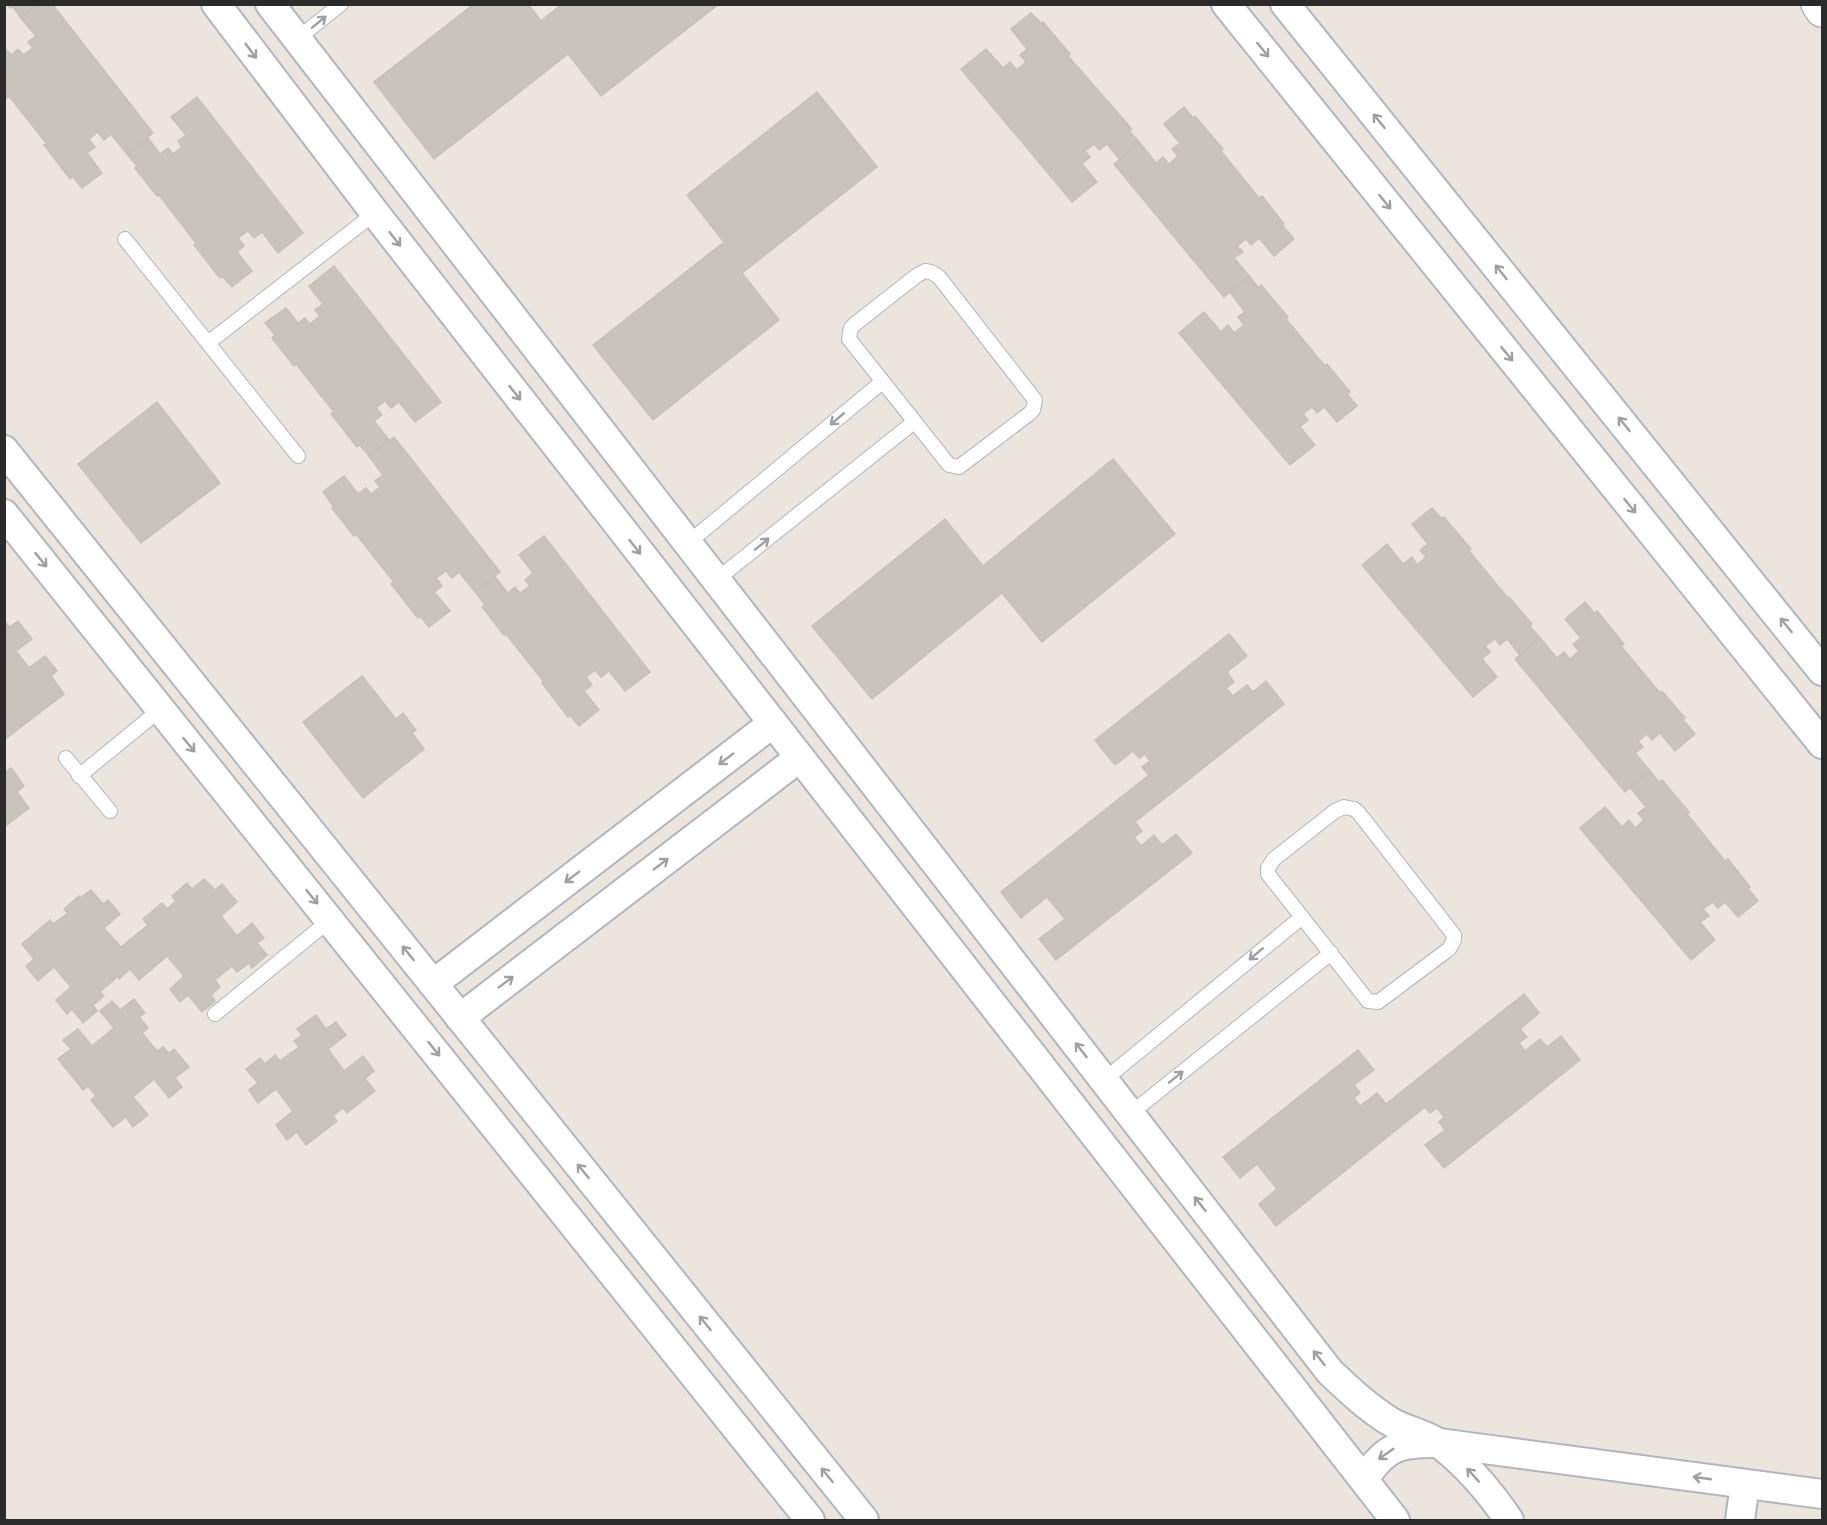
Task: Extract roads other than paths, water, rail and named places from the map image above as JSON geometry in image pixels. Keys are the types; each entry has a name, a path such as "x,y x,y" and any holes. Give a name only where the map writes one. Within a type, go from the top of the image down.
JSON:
{"street":[{"path":"216,4 375,213 1395,1521"},
{"path":"270,4 1330,1372 1349,1390 1391,1422 1439,1443 1488,1491 1509,1521"},
{"path":"1226,4 1822,744"},
{"path":"1285,4 1822,670"},
{"path":"1818,4 1822,10"},
{"path":"1533,385 1570,357"},
{"path":"4,450 864,1521"},
{"path":"52,509 12,530 161,709 810,1521"},
{"path":"433,984 773,723"},
{"path":"460,1018 800,758"},
{"path":"1364,1479 1376,1460 1394,1448 1416,1443 1439,1443 1822,1494"},
{"path":"1740,1521 1745,1484"}],"lane":[{"path":"297,39 341,4"},
{"path":"208,343 375,213"},
{"path":"125,239 298,456"},
{"path":"931,272 939,277 1035,400 1033,410 1029,414 959,467 949,465 882,382 849,339 851,328 920,273 931,272"},
{"path":"688,543 882,382"},
{"path":"716,580 914,422"},
{"path":"79,776 161,709"},
{"path":"66,758 110,811"},
{"path":"1350,807 1358,812 1454,935 1449,949 1378,1002 1368,1001 1302,917 1271,878 1268,868 1274,860 1335,811 1350,807"},
{"path":"1104,1080 1302,917"},
{"path":"215,1014 330,920"},
{"path":"1130,1114 1331,953"}]}
